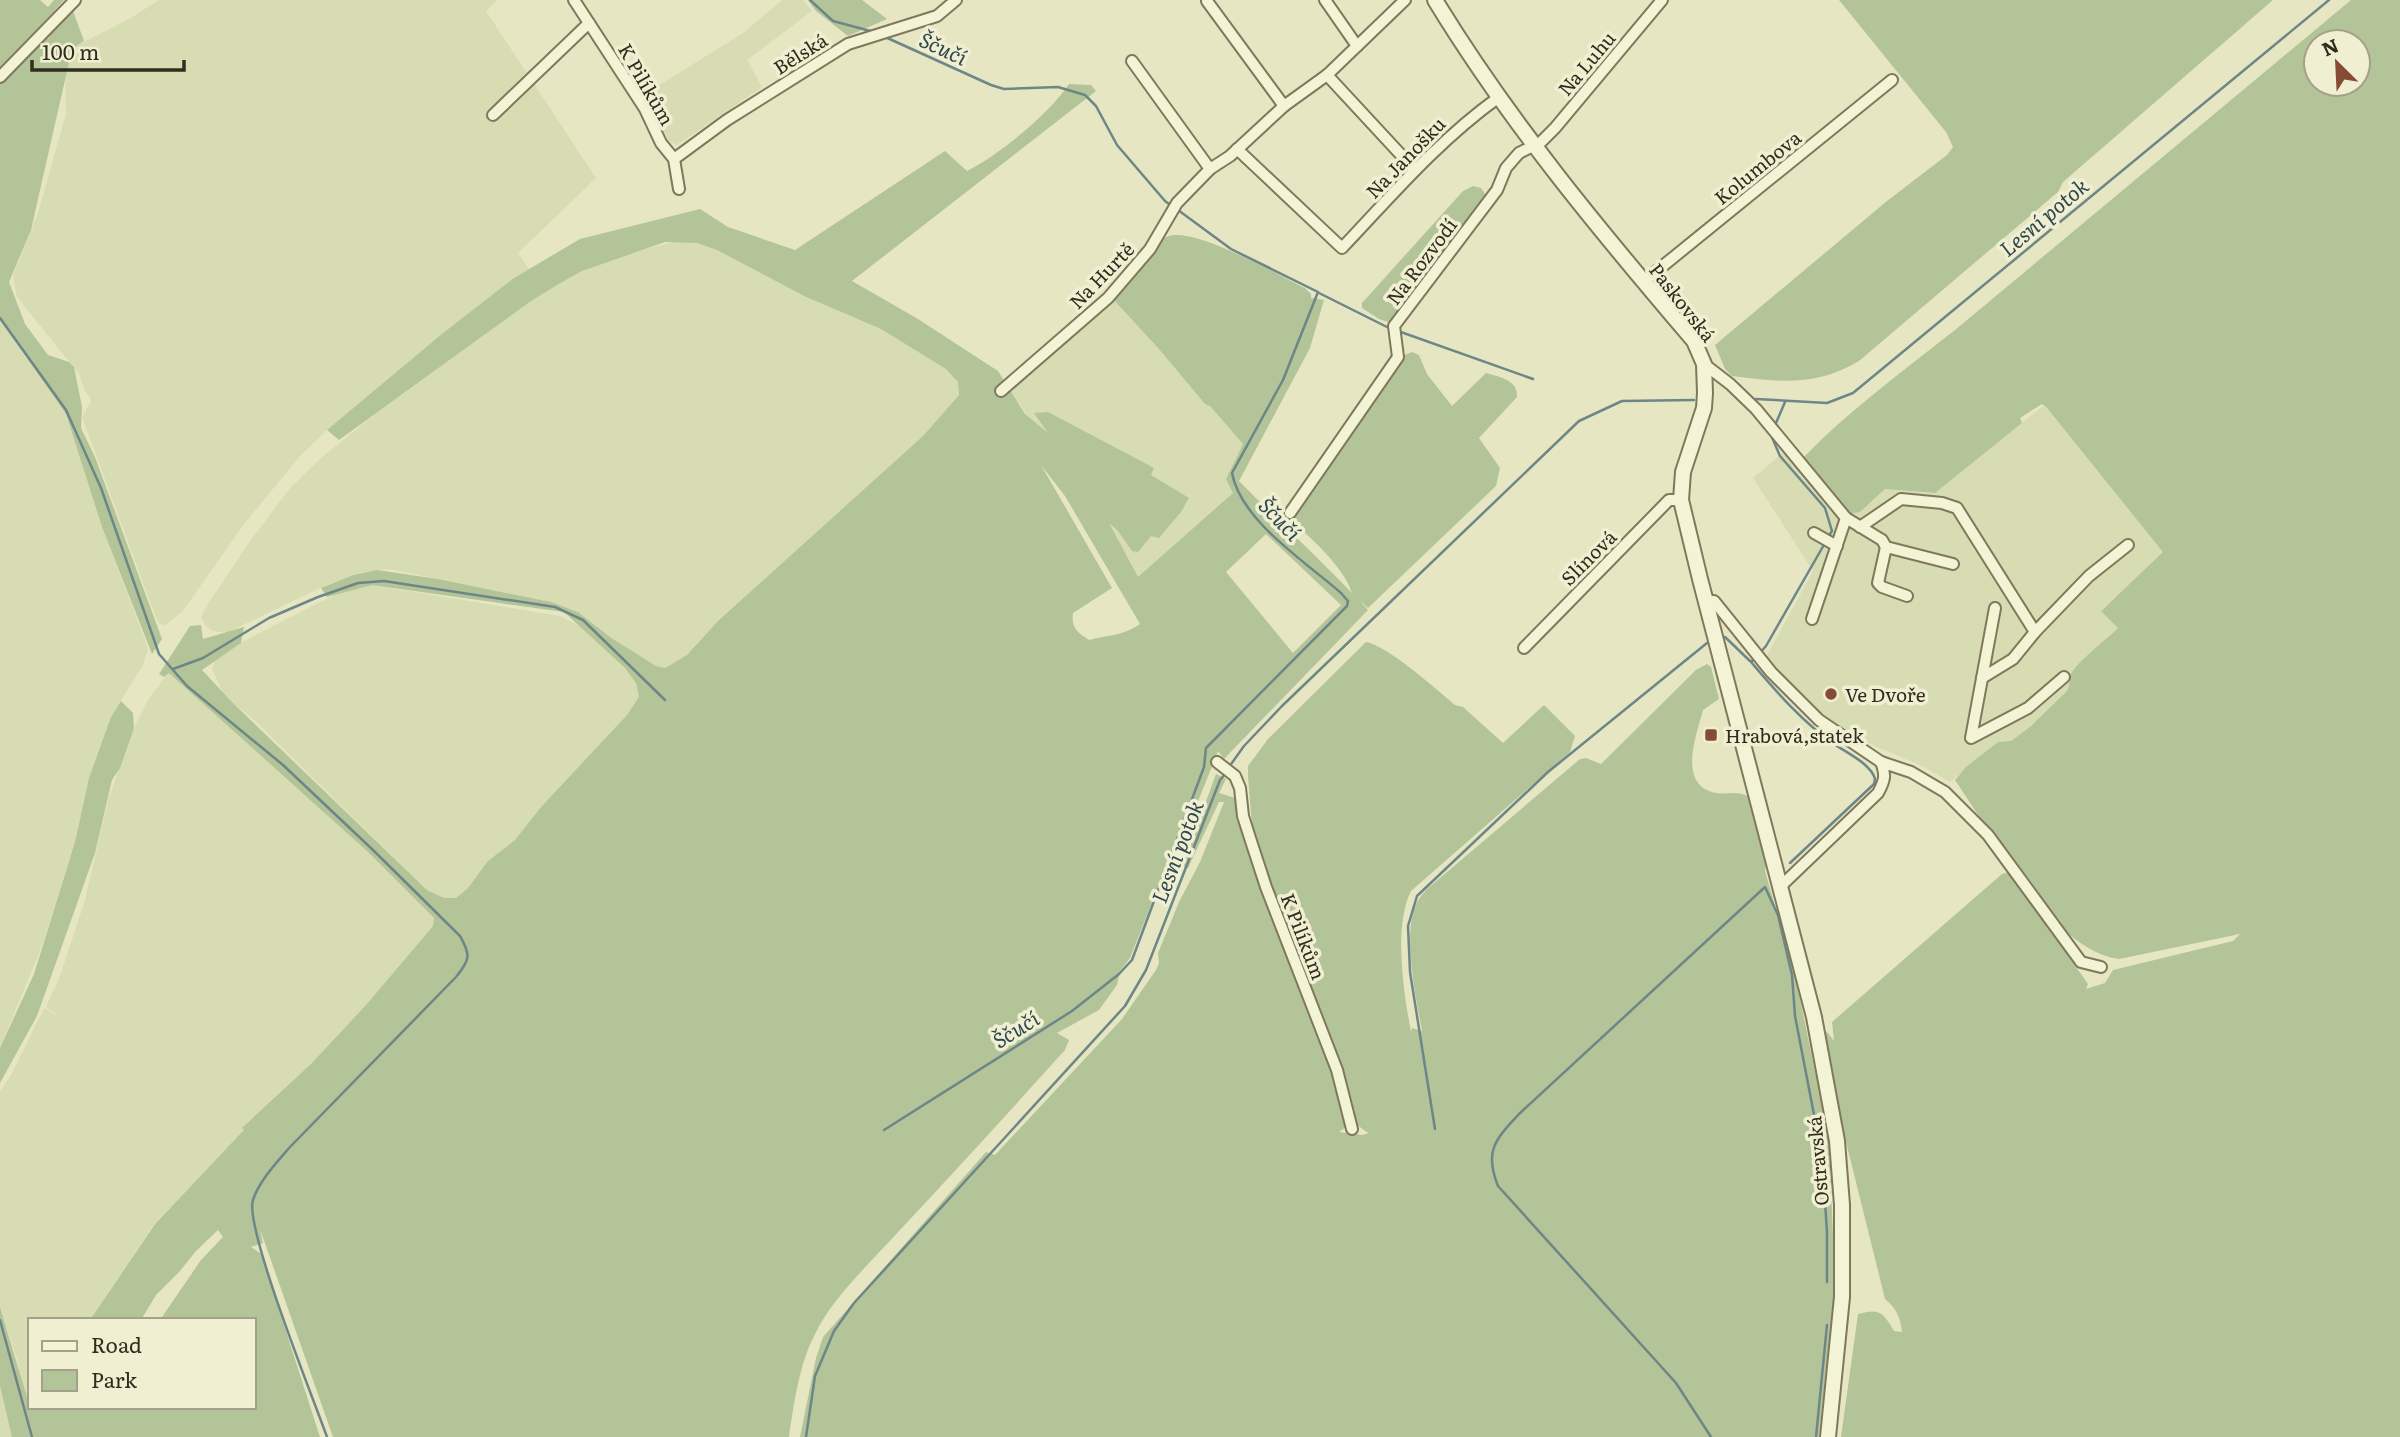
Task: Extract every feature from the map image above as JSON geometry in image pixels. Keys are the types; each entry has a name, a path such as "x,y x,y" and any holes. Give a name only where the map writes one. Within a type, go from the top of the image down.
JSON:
{"street":[{"path":"0,77 75,0"},
{"name":"K Pilíkům","path":"574,0 645,109 661,143 674,159 679,189"},
{"name":"Bělská","path":"674,159 727,120 848,44 937,16 956,0"},
{"path":"1325,0 1357,46"},
{"name":"Na Hurtě","path":"1001,391 1108,298 1150,249 1177,203 1210,169 1237,149 1284,106 1327,75 1405,0"},
{"name":"Paskovská","path":"1435,0 1534,145 1595,225 1694,341 1704,364 1704,408 1682,472 1681,500 1781,887"},
{"name":"Na Luhu","path":"1534,145 1555,128 1662,0"},
{"path":"1206,1 1284,106"},
{"path":"493,115 589,23"},
{"path":"1132,61 1210,169"},
{"path":"1327,75 1415,170"},
{"name":"Kolumbova","path":"1643,282 1892,80"},
{"name":"Na Janošku","path":"1237,149 1342,248 1463,123 1499,97"},
{"name":"Na Rozvodí","path":"1290,513 1398,357 1394,326 1497,190 1506,168 1519,153 1534,145"},
{"path":"1704,364 1747,400 1846,519 1882,540 1886,547 1878,583 1907,596"},
{"path":"1860,527 1901,499 1942,503 1957,508 2035,632"},
{"name":"Slínová","path":"1524,648 1669,500 1681,500"},
{"path":"1812,619 1825,540 1846,519"},
{"path":"1982,678 2013,659 2089,576 2128,545"},
{"path":"1886,547 1953,564"},
{"path":"1706,601 1714,601 1771,672 1819,720 1881,762 1911,772 1945,792 1988,835 2081,962 2101,967"},
{"path":"1995,608 1971,738 2028,708 2064,677"},
{"path":"1781,887 1878,793 1885,780 1881,762"},
{"name":"K Pilíkům","path":"1219,764 1232,774 1240,788 1243,816 1266,887 1337,1070 1352,1129"},
{"name":"Ostravská","path":"1781,887 1816,1030 1837,1142 1842,1205 1842,1297 1828,1437"}],"green space":[{"path":"0,0 40,0 48,7 54,0 64,0 0,71"},
{"path":"159,0 497,0 486,11 596,178 518,253 529,269 443,333 327,430 300,456 245,523 182,612 165,625 160,624 156,618 82,417 91,402 90,397 79,374 17,297 13,275 38,213 66,114 65,75 72,48 129,19"},
{"path":"782,0 803,0 812,11 747,60 762,87 677,145 669,141 645,94 743,33"},
{"path":"808,0 862,0 887,19 848,36 816,11"},
{"path":"1839,0 2273,0 2063,182 2058,192 1859,361 1812,379 1782,381 1732,376 1725,369 1715,345 1887,201 1947,155 1953,147 1946,132"},
{"path":"2351,0 2400,0 2400,1437 1841,1437 1858,1314 1871,1311 1880,1313 1894,1331 1902,1332 1897,1314 1885,1299 1844,1134 1824,1031 1834,1041 1832,1022 2002,874 2009,872 2088,984 2086,989 2105,983 2113,970 2233,941 2240,934 2119,959 2088,948 2062,928 1955,780 1966,767 1998,742 2011,741 2031,726 2067,691 2074,669 2118,628 2101,611 2163,552 2042,404 2020,418 2022,423 1935,493 1885,489 1860,512 1848,514 1802,459 1896,376 2302,41 2302,98 2372,98 2372,28 2317,28"},
{"path":"73,11 84,41 72,49 31,230 9,282 25,324 48,355 69,362 74,367 82,407 81,428 95,457 162,639 152,654 102,527 66,414 0,319 0,84 43,36 49,39 48,36"},
{"path":"1069,84 1091,85 1096,91 852,281 918,319 998,371 1025,414 1048,433 1034,413 1048,412 1154,468 1151,475 1189,498 1159,538 1151,536 1138,552 1132,551 1109,523 1138,577 1233,493 1226,479 1243,444 1111,297 1166,237 1178,235 1214,244 1305,288 1311,298 1324,300 1310,348 1239,481 1352,593 1335,564 1290,520 1402,356 1412,352 1419,355 1427,374 1452,406 1486,373 1511,383 1517,391 1517,397 1479,438 1500,468 1496,486 1368,608 1360,601 1368,610 1224,759 1218,751 1186,832 1183,824 1130,958 1120,971 1117,985 1099,1010 1057,1033 1069,1040 1065,1050 842,1293 815,1334 805,1358 789,1437 333,1437 260,1229 263,1243 251,1247 260,1253 264,1263 320,1437 12,1437 0,1386 0,1307 28,1400 28,1409 256,1409 256,1318 161,1318 201,1260 223,1237 218,1230 156,1295 142,1318 91,1318 155,1224 244,1130 242,1128 311,1064 366,1005 433,926 434,918 368,852 169,673 164,677 159,674 190,626 201,625 203,639 244,627 241,643 202,670 427,890 444,898 456,898 468,888 488,861 515,840 541,807 627,715 639,697 636,683 625,668 564,612 372,585 327,597 321,588 353,575 377,570 438,579 551,602 578,612 610,637 656,666 665,668 687,655 718,621 923,436 959,395 958,382 946,369 881,329 804,296 717,250 697,243 665,242 582,271 531,301 339,440 327,430 443,333 514,278 580,239 700,209 728,227 795,250 945,151 967,171 980,164 1023,133","holes":["1041,465 1065,496 1140,624 1134,628 1089,640 1076,629 1073,613 1112,588","1266,534 1341,605 1293,653 1226,572"]},
{"path":"1473,186 1481,188 1488,199 1391,323 1362,308 1362,303 1463,191"},
{"path":"677,241 697,243 717,250 804,296 881,329 946,369 958,382 959,395 923,436 718,621 687,655 665,668 656,666 610,637 578,612 551,602 389,569 363,572 331,583 226,633 212,631 206,626 201,617 207,605 253,537 291,487 320,459 369,419 557,285 582,271 637,251"},
{"path":"1111,297 1243,444 1226,479 1234,493 1138,578 1010,390"},
{"path":"0,319 66,414 102,527 148,648 143,665 111,717 89,778 75,842 40,951 0,1048"},
{"path":"2043,406 2164,552 2101,610 2118,627 2071,674 2067,691 2046,714 2011,741 1998,742 1950,782 1924,767 1854,737 1822,713 1766,657 1813,571 1753,478 1785,451 1848,514 1860,512 1885,489 1935,493"},
{"path":"372,585 560,616 582,627 636,682 639,697 627,715 541,807 515,840 488,861 468,888 456,898 444,898 427,890 253,719 232,702 222,691 212,669 215,660 244,641 347,590"},
{"path":"1366,642 1399,659 1455,705 1463,707 1503,743 1544,705 1575,736 1570,752 1411,891 1402,923 1401,941 1403,980 1411,1032 1412,1028 1422,1031 1412,968 1410,935 1415,907 1422,895 1580,759 1586,758 1601,764 1696,670 1707,664 1711,667 1719,699 1703,710 1694,745 1693,770 1696,780 1704,788 1716,793 1737,793 1749,797 1766,865 1765,871 1797,984 1829,1140 1835,1284 1819,1437 800,1437 816,1358 823,1337 986,1152 995,1155 1122,1019 1156,970 1159,963 1158,953 1224,802 1219,802 1188,868 1182,867 1216,774 1226,779 1219,793 1235,798 1248,851 1334,1069 1346,1127 1339,1132 1362,1135 1369,1133 1358,1125 1352,1115 1350,1106 1353,1103 1349,1099 1336,1052 1253,838 1248,776 1248,766 1268,739"},
{"path":"169,672 368,852 434,918 433,926 366,1005 311,1064 243,1128 245,1130 154,1224 91,1318 28,1318 28,1404 0,1307 0,1092 44,1008 62,1018 46,1007 60,976 85,900 108,801 130,736 148,700"},
{"path":"121,701 133,713 134,728 120,768 112,780 95,853 37,1016 0,1083 0,1048 34,974 75,842 89,778 111,717"},
{"path":"0,1386 10,1428 12,1437 0,1437"}],"waterway":[{"name":"Ščučí","path":"810,0 833,21 874,32"},
{"name":"Lesní potok","path":"1756,399 1827,403 1853,393 2329,0"},
{"name":"Ščučí","path":"883,36 1004,89 1058,87 1085,95 1096,106 1117,145 1173,207"},
{"name":"Ščučí","path":"884,1130 1072,1011 1119,974 1132,960 1204,767 1206,748 1347,606 1348,601 1341,593 1261,524 1238,491 1232,473 1283,380 1318,292 1231,249 1178,210"},
{"path":"1319,293 1391,329"},
{"path":"0,318 66,410 101,488 159,654 187,686 283,765 373,850 460,936 466,948 466,962 456,977 290,1147 264,1179 253,1200 253,1216 269,1277 327,1437"},
{"path":"1398,331 1533,379"},
{"name":"Lesní potok","path":"1229,767 1244,746 1282,706 1579,421 1622,401 1694,400"},
{"path":"1776,423 1785,402"},
{"path":"1771,435 1780,456 1825,508 1832,531 1828,537"},
{"path":"1759,654 1825,543"},
{"path":"173,669 203,658 269,618 318,597 358,583 384,581 555,607 583,620 665,700"},
{"path":"1725,637 1750,661"},
{"path":"1435,1129 1410,972 1408,926 1417,896 1548,772 1707,643"},
{"path":"1754,659 1751,662 1800,716 1869,768 1875,779 1874,784 1790,863"},
{"name":"Lesní potok","path":"806,1437 815,1376 834,1331 854,1303 1125,1006 1146,970 1220,780 1226,773"},
{"path":"1711,1437 1676,1383 1498,1186 1492,1155 1498,1139 1519,1114 1765,887 1778,915 1792,975 1795,1016 1822,1156 1827,1282"},
{"path":"0,1320 32,1437"},
{"path":"1816,1437 1827,1325"}],"place":[{"name":"Ve Dvoře","path":"1831,694"},
{"name":"Hrabová,statek","path":"1711,735"}]}
